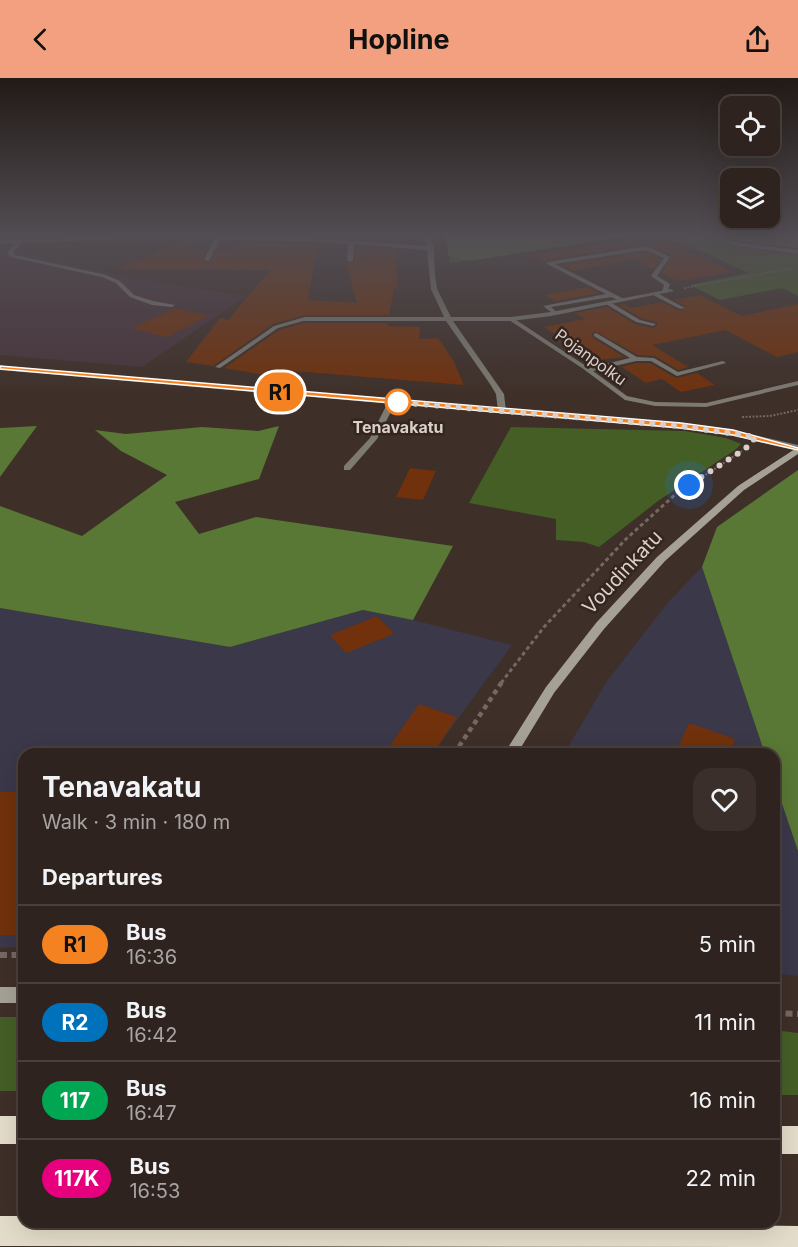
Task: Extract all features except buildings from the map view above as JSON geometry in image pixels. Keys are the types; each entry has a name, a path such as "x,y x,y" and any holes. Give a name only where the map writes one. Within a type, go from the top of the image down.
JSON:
{"highway":[{"path":"0,1130 18,1130"},
{"path":"780,1140 798,1140"},
{"path":"0,1231 798,1241"}],"main road":[{"name":"Voudinkatu","path":"514,748 557,681 600,626 661,559 741,488 798,449"},
{"path":"0,995 18,995"}],"street":[{"path":"436,290 450,319 500,394 502,411"},
{"path":"305,320 511,319 555,313 668,291"},
{"path":"0,368 681,426 756,437 798,449"}],"lane":[{"path":"126,290 132,296 152,303 172,305"},
{"path":"600,290 622,300"},
{"path":"655,294 682,308"},
{"path":"555,313 546,306 610,295"},
{"path":"608,303 638,321 653,324"},
{"name":"Pojanpolku","path":"511,319 588,370 625,398 656,404 706,405 798,383"},
{"path":"218,367 276,327 305,320"},
{"path":"596,335 636,359"},
{"path":"588,370 636,359 652,359 677,374 723,363"},
{"path":"347,468 373,439 392,402"}],"path":[{"path":"668,291 676,290"},
{"path":"458,748 513,666 544,627 626,539 671,497 745,449 756,437 752,417"},
{"path":"0,955 18,955"},
{"path":"780,1012 798,1014"}],"shaded area":[{"path":"0,290 205,290 246,296 142,367 0,355"},
{"path":"702,567 763,748 568,748 607,681 670,600"},
{"path":"0,608 230,647 363,610 512,645 436,748 18,748 18,947 0,948"},
{"path":"780,798 798,851 798,976 780,974"}],"green space":[{"path":"699,290 774,290 720,300"},
{"path":"785,290 798,290 798,296"},
{"path":"37,426 0,477 0,428"},
{"path":"279,426 259,479 175,502 199,534 256,517 453,546 413,620 363,610 230,647 0,608 0,506 82,536 167,475 121,451 95,430 126,434 202,427 258,431"},
{"path":"511,427 685,431 726,438 741,444 658,501 599,547 584,542 556,540 556,519 469,503"},
{"path":"798,470 798,851 780,798 780,748 763,748 702,567 717,527"},
{"path":"0,1017 18,1017 18,1091 0,1091"},
{"path":"780,1031 798,1033 798,1095 780,1095"}],"bus line":[{"name":"R1","path":"0,368 705,428 756,437 798,448"}],"place":[{"name":"Tenavakatu","path":"398,402"}],"route":[{"path":"398,402 396,402 705,428 756,437 745,449 689,485"}]}
